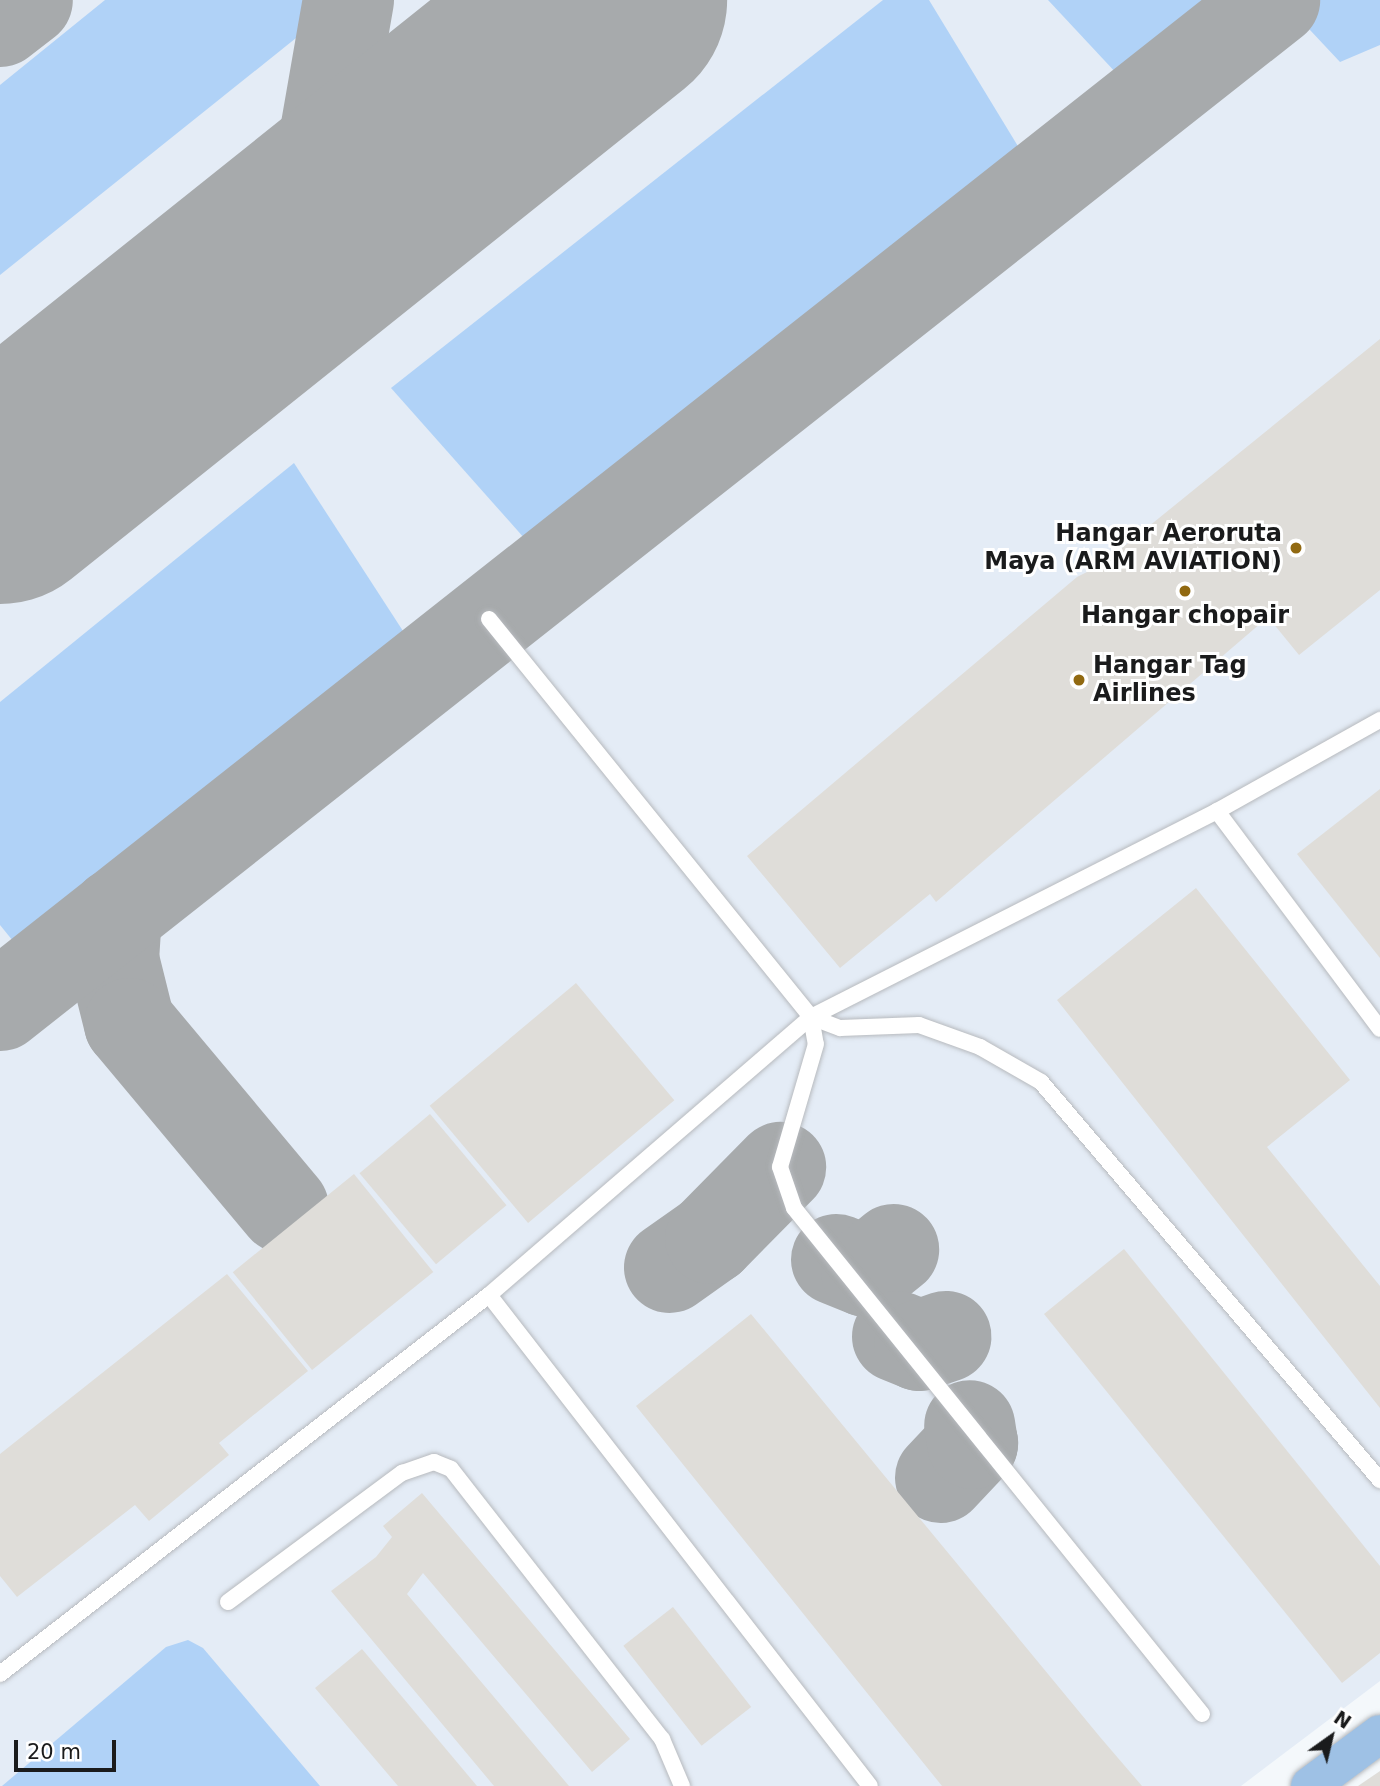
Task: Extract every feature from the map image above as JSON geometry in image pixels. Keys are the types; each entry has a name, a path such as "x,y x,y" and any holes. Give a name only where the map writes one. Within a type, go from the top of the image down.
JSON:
{"main road":[{"path":"1310,1786 1380,1734"}],"lane":[{"path":"489,620 811,1017 816,1044 780,1167 794,1208 1202,1714"},
{"path":"0,1674 489,1295 811,1017 1217,811 1380,720"},
{"path":"1217,811 1380,1029"},
{"path":"811,1017 839,1028 919,1025 980,1046 1041,1082 1380,1480"},
{"path":"489,1295 870,1786"},
{"path":"228,1602 402,1473 434,1462 451,1469 662,1739 682,1786"}],"shaded area":[{"path":"0,0 1380,0 1380,1681 1241,1786 0,1786"},
{"path":"105,0 314,0 311,26 0,275 0,85"},
{"path":"883,0 929,0 1019,148 525,539 391,388"},
{"path":"1048,0 1217,0 1118,75"},
{"path":"1312,0 1380,0 1380,45 1340,62 1295,14"},
{"path":"294,463 403,631 13,941 0,925 0,702"},
{"path":"188,1640 203,1648 320,1786 2,1786 166,1647"}],"building":[{"path":"1380,339 1380,590 1299,655 1268,617 936,902 930,894 840,968 747,856 1077,577 1101,565"},
{"path":"1380,789 1380,958 1297,854"},
{"path":"1196,888 1350,1080 1267,1147 1380,1286 1380,1408 1057,1000"},
{"path":"576,983 674,1100 528,1223 430,1106"},
{"path":"430,1114 506,1205 436,1264 360,1173"},
{"path":"354,1174 433,1272 312,1370 233,1272"},
{"path":"1124,1249 1380,1566 1380,1653 1342,1683 1044,1314"},
{"path":"227,1274 308,1371 219,1443 229,1455 149,1521 135,1505 17,1597 0,1576 0,1454"},
{"path":"751,1314 1142,1786 942,1786 636,1406"},
{"path":"422,1493 630,1739 592,1772 423,1573 407,1594 569,1786 494,1786 331,1591 376,1557 392,1537 383,1526"},
{"path":"673,1607 751,1707 702,1746 623,1646"},
{"path":"362,1649 477,1786 398,1786 315,1688"},
{"path":"1380,1771 1380,1786 1358,1786"}],"taxiway":[{"path":"0,21 27,0"},
{"path":"305,246 348,0"},
{"path":"593,16 632,0"},
{"path":"0,1005 1274,0"},
{"path":"338,77 359,126 386,143 424,151"},
{"path":"116,913 113,959 129,1023 283,1207"},
{"path":"669,1267 710,1238 780,1167"},
{"path":"836,1259 866,1271 893,1249"},
{"path":"897,1336 919,1345 945,1336"},
{"path":"940,1477 972,1443 969,1425"}],"runway":[{"path":"0,490 613,0"}],"place":[{"name":"Hangar Aeroruta Maya (ARM AVIATION)","path":"1296,548"},
{"name":"Hangar chopair","path":"1185,591"},
{"name":"Hangar Tag Airlines","path":"1079,680"}]}
